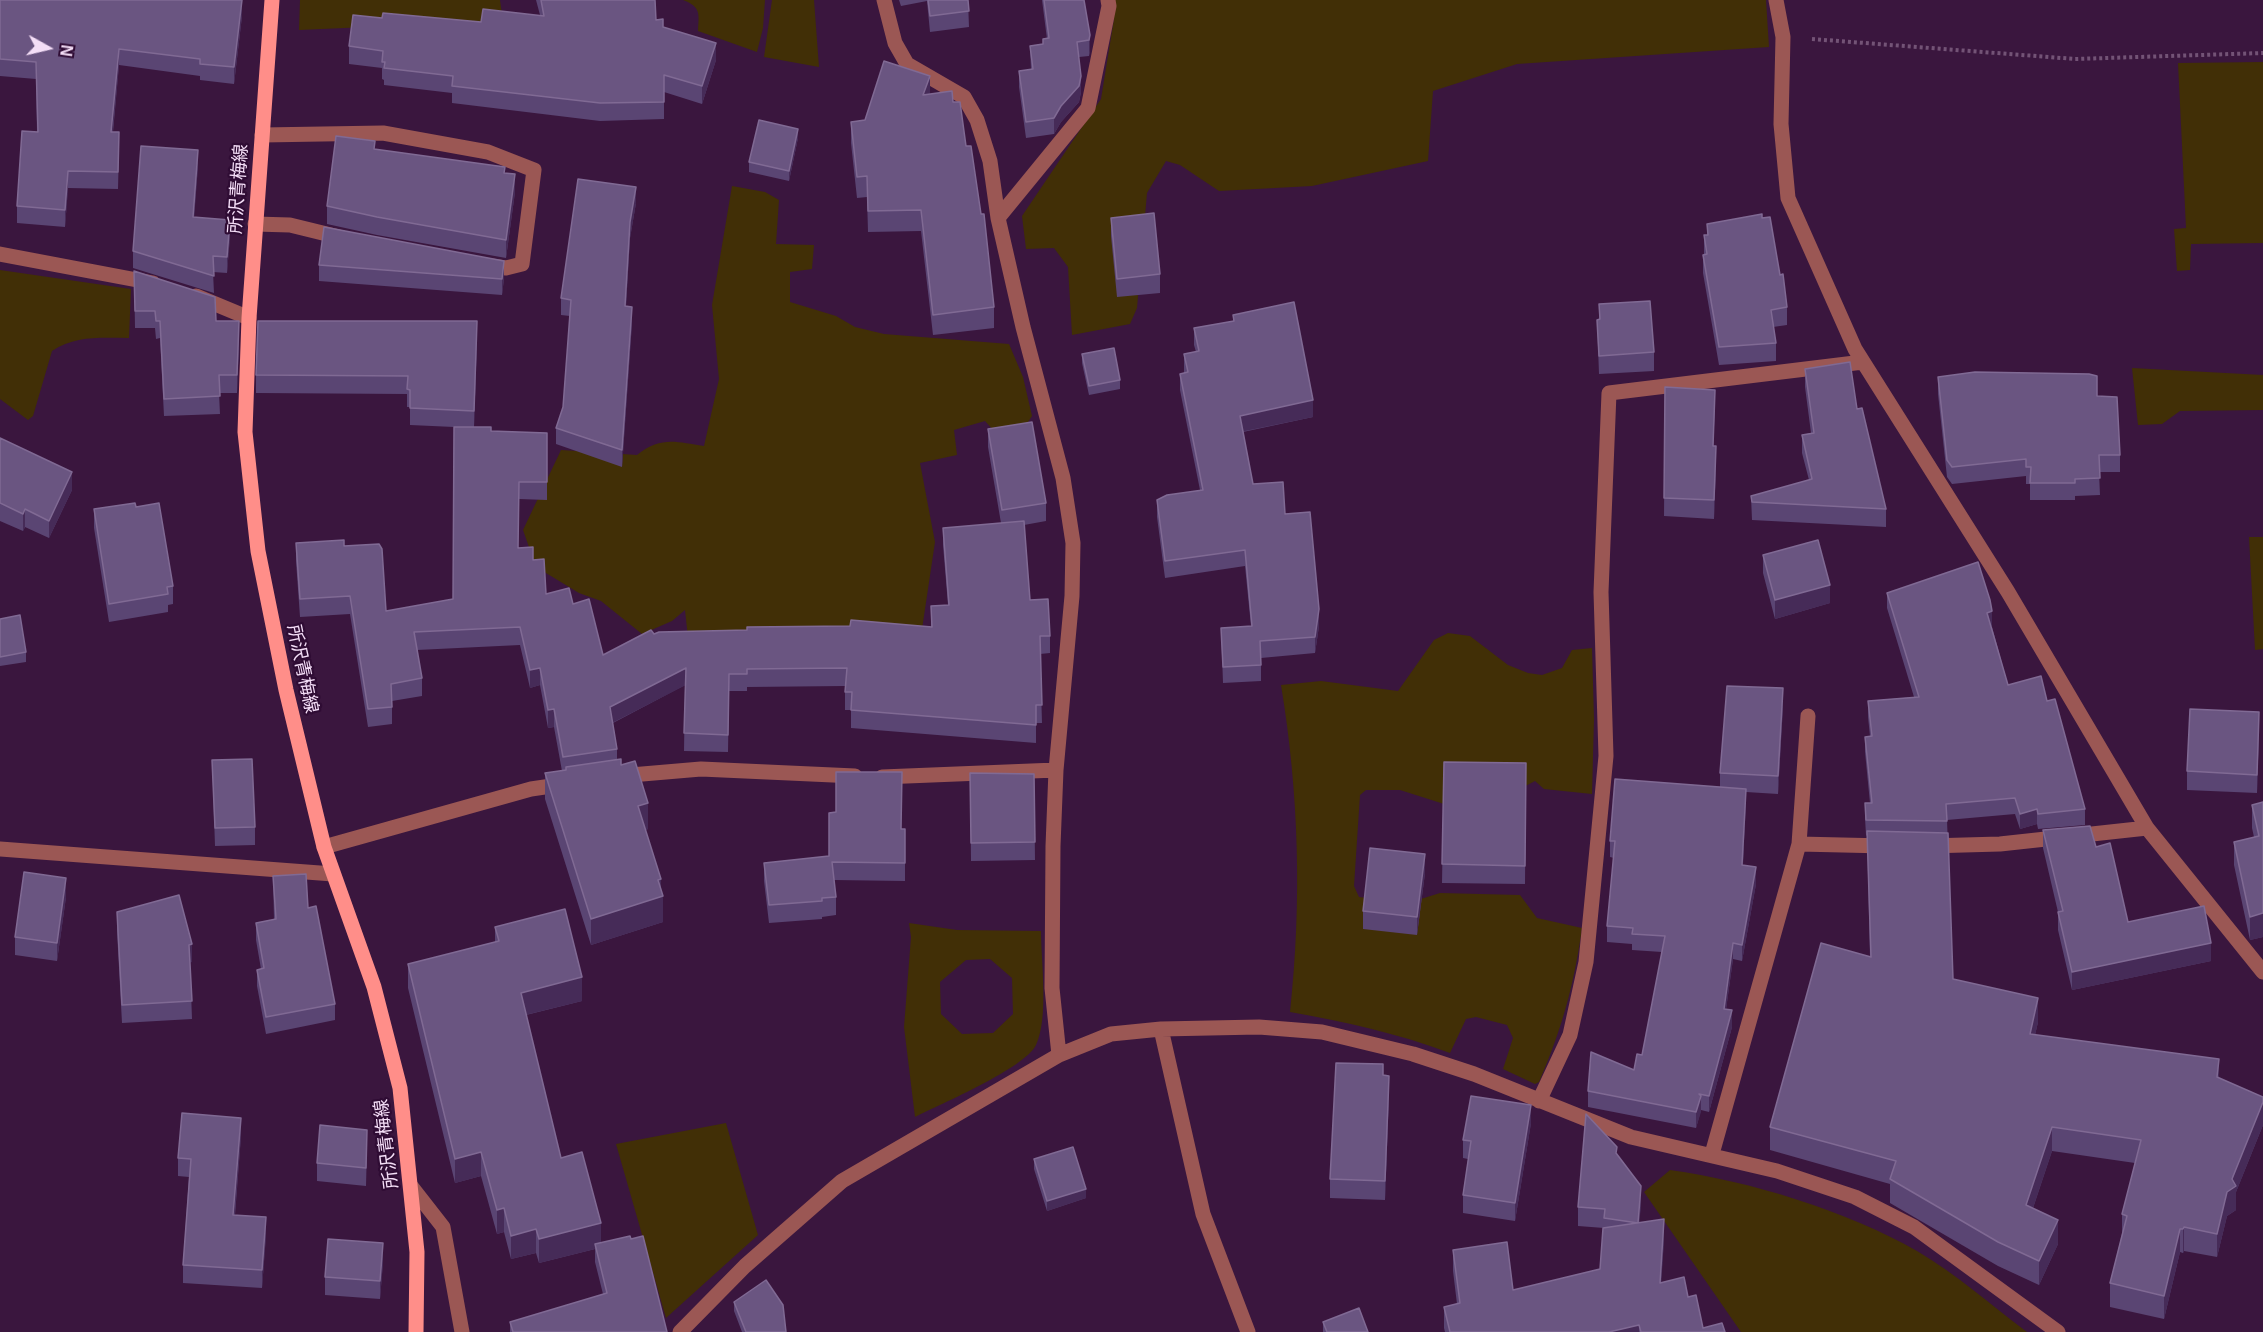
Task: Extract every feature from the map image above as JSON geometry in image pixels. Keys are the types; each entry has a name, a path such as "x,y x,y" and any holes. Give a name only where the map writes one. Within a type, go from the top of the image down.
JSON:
{"main road":[{"name":"所沢青梅線","path":"272,0 249,318 245,432 258,551 286,690 324,847 374,987 400,1088 417,1252 416,1332"}],"street":[{"path":"885,0 895,43 907,64 964,97 977,120 990,161 998,218 1023,327 1063,478 1073,543 1072,596 1056,770 1052,988 1059,1055"},
{"path":"998,218 1088,108 1109,6 1108,0"},
{"path":"1776,0 1783,37 1781,124 1788,198 1855,350 2008,592 2147,828 2263,972"},
{"path":"262,135 383,133 488,152 534,170 522,264 506,268 473,263"},
{"path":"255,224 290,225 354,240"},
{"path":"0,254 130,277 163,286"},
{"path":"185,292 249,318"},
{"path":"1539,1101 1570,1035 1587,951 1606,756 1601,592 1609,393 1863,362"},
{"path":"1712,1154 1799,844 1808,716"},
{"path":"600,779 646,772 701,768 880,777 1056,770"},
{"path":"324,847 531,789 577,782"},
{"path":"1799,844 1910,846 2000,844 2147,828"},
{"path":"0,849 333,874"},
{"path":"680,1332 745,1266 842,1181 1059,1055 1111,1034 1161,1029 1259,1027 1322,1032 1413,1054 1474,1074 1631,1137 1712,1154 1777,1171 1855,1197 1914,1227 2058,1332"},
{"path":"1161,1029 1203,1214 1248,1332"},
{"path":"411,1186 443,1227 462,1332"}],"path":[{"path":"1783,37 2075,59 2263,53"}],"shaded area":[{"path":"300,0 500,0 503,21 299,30"},
{"path":"683,0 765,0 763,28 757,52 698,31 698,11 693,5"},
{"path":"772,0 814,0 819,67 764,57"},
{"path":"1114,0 1766,0 1769,47 1517,64 1433,91 1428,161 1312,186 1219,191 1180,165 1166,161 1147,193 1137,308 1130,324 1072,335 1068,267 1054,248 1026,249 1022,216 1101,99 1114,19"},
{"path":"2263,62 2263,243 2191,244 2190,270 2177,271 2174,229 2186,228 2178,63"},
{"path":"732,186 765,192 779,200 776,244 814,245 812,269 790,272 790,302 836,316 855,327 884,334 1009,344 1023,377 1032,416 1028,422 995,432 985,421 954,430 957,455 920,463 935,542 921,636 689,647 685,610 672,621 642,634 601,601 579,593 536,567 523,530 561,450 637,455 661,443 677,442 704,446 719,379 712,305"},
{"path":"0,270 131,289 129,338 80,340 52,351 33,416 28,420 0,399"},
{"path":"2132,368 2263,375 2263,410 2180,411 2162,424 2138,425"},
{"path":"2249,537 2263,537 2263,649 2255,650"},
{"path":"1448,633 1470,636 1508,665 1528,673 1542,675 1562,668 1572,650 1592,648 1594,719 1592,794 1544,789 1535,781 1514,792 1444,804 1400,790 1366,790 1360,795 1354,886 1359,897 1408,903 1440,893 1520,895 1537,918 1582,928 1571,988 1561,1025 1539,1082 1535,1084 1503,1069 1513,1038 1507,1025 1476,1017 1466,1019 1450,1053 1371,1029 1290,1012 1296,930 1297,848 1292,767 1281,685 1321,681 1398,691 1434,640"},
{"path":"909,923 957,930 1041,931 1043,989 1040,1033 1036,1045 1029,1054 981,1085 915,1117 904,1027 911,937","holes":["990,959 1012,978 1013,1014 993,1033 962,1034 941,1014 940,982 966,960"]},
{"path":"726,1123 758,1235 666,1318 616,1144"},
{"path":"1670,1170 1765,1190 1829,1211 1890,1236 1931,1260 2027,1332 1741,1332 1644,1192"}],"building":[{"path":"0,0 242,0 234,67 200,64 200,59 119,49 111,132 119,132 118,172 68,171 65,210 17,206 22,131 38,132 36,62 0,59"},
{"path":"541,0 655,0 656,20 663,19 663,27 716,43 702,86 664,75 664,102 600,103 452,86 453,76 384,68 383,51 349,46 353,15 382,18 383,13 481,22 483,9 544,16"},
{"path":"928,0 968,0 969,11 930,16"},
{"path":"1044,0 1084,0 1090,35 1089,40 1077,42 1081,76 1079,86 1061,106 1054,118 1026,122 1019,71 1033,69 1030,46 1043,44 1043,39 1049,38"},
{"path":"884,61 930,76 923,95 952,91 953,102 960,102 966,146 971,146 981,214 984,214 994,307 933,315 921,210 868,211 867,176 857,177 851,122 865,120"},
{"path":"759,120 798,129 789,171 749,162"},
{"path":"336,136 375,141 374,149 505,167 504,173 515,174 506,240 327,206"},
{"path":"141,146 198,150 193,217 230,220 227,257 213,256 214,276 133,251"},
{"path":"578,179 636,187 630,222 625,306 632,307 622,450 556,428 563,407 571,300 561,298"},
{"path":"1154,213 1160,274 1117,279 1111,218"},
{"path":"1762,214 1762,218 1770,217 1780,275 1783,274 1787,307 1771,310 1776,343 1719,347 1703,255 1707,254 1704,235 1708,235 1707,224"},
{"path":"324,227 504,261 502,279 319,265"},
{"path":"134,271 215,297 216,321 239,321 237,375 219,375 220,396 164,399 160,321 156,321 155,311 135,311"},
{"path":"1650,301 1654,352 1599,356 1597,320 1600,319 1599,304"},
{"path":"1294,302 1313,400 1240,416 1253,484 1283,482 1285,514 1310,512 1319,609 1315,637 1260,641 1261,665 1223,667 1221,628 1252,626 1245,550 1165,561 1157,500 1167,495 1203,490 1180,374 1188,372 1184,354 1199,351 1194,328 1234,321 1233,315"},
{"path":"258,321 477,321 474,411 410,408 410,390 407,389 408,376 256,375"},
{"path":"1114,348 1120,380 1089,386 1082,354"},
{"path":"1850,362 1857,409 1862,408 1886,509 1752,502 1751,496 1812,479 1802,435 1814,433 1805,369"},
{"path":"1975,372 2097,376 2097,396 2117,397 2120,455 2099,455 2100,478 2075,479 2075,483 2030,483 2031,467 2026,467 2026,459 1952,467 1947,460 1938,377"},
{"path":"1665,387 1715,390 1714,500 1664,498"},
{"path":"1032,422 1046,503 1002,510 988,429"},
{"path":"454,427 491,427 491,431 547,433 547,482 519,482 518,548 533,547 533,560 544,559 546,594 569,588 573,604 589,599 603,655 651,630 654,634 747,630 747,627 850,626 851,620 932,627 931,606 949,605 943,528 1024,521 1030,600 1048,599 1050,636 1040,636 1042,705 1036,705 1036,725 851,710 852,692 845,692 847,668 747,669 747,674 729,674 728,735 684,733 686,668 610,707 617,749 563,757 554,709 548,710 540,668 530,670 520,627 414,632 422,678 391,684 392,707 368,709 350,596 300,599 296,543 344,540 344,546 379,544 382,549 386,611 453,599"},
{"path":"0,438 72,472 49,521 25,509 23,514 0,503"},
{"path":"135,503 136,507 159,503 173,586 167,587 168,594 109,604 94,509"},
{"path":"1818,540 1830,585 1775,600 1763,555"},
{"path":"1978,562 1992,611 1987,613 2008,685 2041,676 2047,701 2055,699 2085,809 2038,814 2037,809 2020,814 2015,798 1946,804 1947,821 1866,820 1865,803 1872,803 1865,737 1872,736 1868,701 1919,697 1887,593"},
{"path":"20,615 26,652 0,657 0,619"},
{"path":"1727,686 1783,688 1778,776 1720,773"},
{"path":"2190,709 2259,712 2257,775 2187,771"},
{"path":"252,759 255,827 215,828 212,760"},
{"path":"621,759 621,765 635,761 648,803 638,806 661,879 658,880 663,896 591,919 545,773 566,770 566,767"},
{"path":"1444,762 1526,763 1525,866 1442,864"},
{"path":"836,772 902,772 901,829 905,829 905,863 832,862 836,897 822,898 822,901 769,905 764,863 829,856 829,813 836,812"},
{"path":"970,773 1034,774 1035,842 971,843"},
{"path":"1615,779 1746,789 1742,865 1756,867 1742,945 1733,943 1724,1009 1732,1010 1709,1096 1699,1094 1701,1096 1696,1112 1588,1091 1591,1052 1634,1070 1637,1054 1642,1055 1665,936 1632,934 1633,928 1607,926 1615,841 1610,841"},
{"path":"2263,802 2263,913 2250,917 2234,842 2259,836 2252,805"},
{"path":"2090,826 2096,847 2110,843 2128,922 2204,906 2211,943 2072,972 2058,912 2063,911 2043,830"},
{"path":"1867,831 1948,833 1953,979 2038,998 2030,1034 2219,1059 2217,1077 2263,1097 2232,1179 2236,1186 2227,1192 2217,1234 2184,1227 2180,1229 2164,1296 2110,1283 2127,1216 2122,1214 2141,1140 2052,1127 2026,1205 2058,1220 2039,1261 1998,1242 1890,1179 1896,1161 1770,1127 1821,943 1871,957"},
{"path":"1370,848 1425,854 1417,917 1363,911"},
{"path":"24,872 66,878 57,943 15,937"},
{"path":"306,874 308,908 316,906 335,1004 266,1017 257,970 264,968 256,923 276,919 273,876"},
{"path":"179,895 192,944 189,945 192,1001 122,1005 117,912"},
{"path":"565,909 582,977 521,993 561,1158 582,1152 601,1223 539,1239 536,1229 511,1236 504,1208 497,1210 481,1152 455,1159 408,964 499,941 495,927"},
{"path":"1336,1063 1383,1064 1383,1075 1389,1076 1385,1181 1330,1179"},
{"path":"1471,1096 1531,1105 1515,1203 1463,1195 1471,1141 1463,1140"},
{"path":"182,1113 241,1118 233,1215 266,1217 262,1270 183,1265 191,1159 178,1158"},
{"path":"1586,1114 1617,1147 1616,1153 1641,1186 1638,1223 1604,1218 1605,1209 1578,1207"},
{"path":"320,1125 367,1130 366,1168 317,1163"},
{"path":"1073,1147 1086,1189 1047,1201 1034,1159"},
{"path":"1664,1219 1660,1283 1684,1277 1688,1297 1696,1295 1703,1328 1722,1323 1725,1332 1641,1332 1639,1325 1609,1332 1450,1332 1444,1307 1460,1303 1453,1250 1507,1242 1513,1290 1600,1269 1603,1228"},
{"path":"630,1236 631,1239 643,1236 667,1332 513,1332 510,1322 607,1293 595,1244"},
{"path":"328,1239 383,1243 380,1281 325,1277"},
{"path":"766,1280 783,1305 786,1332 746,1332 734,1302"},
{"path":"1359,1308 1368,1332 1327,1332 1323,1322"}]}
